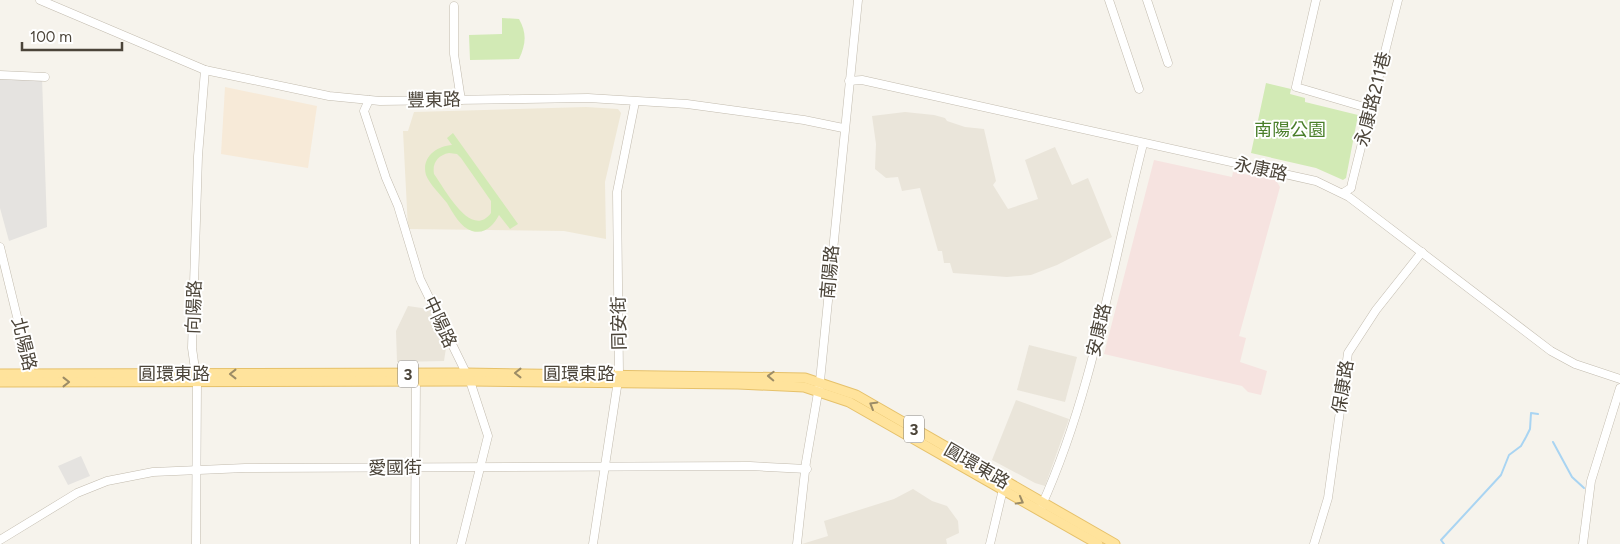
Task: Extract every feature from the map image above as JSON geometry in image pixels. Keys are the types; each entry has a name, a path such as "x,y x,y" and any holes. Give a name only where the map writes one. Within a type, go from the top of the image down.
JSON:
{"main road":[{"name":"圓環東路","path":"0,374 32,378 619,378 819,386 856,396 1004,486 1115,544"},
{"name":"圓環東路","path":"0,382 32,378"},
{"name":"圓環東路","path":"1041,507 1098,544"}],"street":[{"name":"豐東路","path":"40,0 205,70 329,96 369,100 588,98 687,104 804,120 843,128"},
{"name":"南陽路","path":"797,544 819,386 843,128 858,0"},
{"path":"1109,0 1140,89"},
{"path":"1147,0 1168,64"},
{"path":"1316,0 1296,87 1371,109"},
{"name":"永康路211巷","path":"1343,193 1351,188 1398,0"},
{"path":"454,6 454,54 461,100"},
{"name":"向陽路","path":"196,544 197,378 192,348 198,156 205,70"},
{"path":"0,75 44,77"},
{"name":"永康路","path":"849,81 862,80 1316,181 1343,193 1551,351 1575,364 1620,379"},
{"name":"中陽路","path":"369,100 364,111 386,178 400,212 420,279 468,377 488,436 461,544"},
{"name":"同安街","path":"594,544 619,378 617,192 635,102"},
{"name":"安康路","path":"1041,507 1071,436 1084,391 1143,144"},
{"name":"北陽路","path":"0,246 32,378"},
{"name":"保康路","path":"1314,544 1328,498 1348,353 1376,310 1422,252"},
{"path":"415,544 416,378"},
{"path":"1583,544 1588,493 1620,388"},
{"name":"愛國街","path":"0,540 68,498 92,486 132,475 196,469 750,466 807,469"},
{"path":"990,544 1004,486"}],"shaded area":[{"path":"42,77 47,227 9,241 0,208 0,78"},
{"path":"225,87 317,106 308,168 221,154"},
{"path":"586,107 618,109 621,113 605,182 606,239 564,231 408,229 403,131 408,131 414,112"},
{"path":"905,112 934,115 965,127 984,129 996,181 993,185 1008,209 1038,199 1025,160 1055,147 1072,185 1088,178 1112,237 1057,265 1031,275 1007,277 953,273 950,263 944,263 942,251 938,251 920,188 902,191 898,177 886,178 875,169 876,144 872,116"},
{"path":"1154,160 1232,177 1233,172 1276,180 1280,187 1239,336 1246,338 1240,362 1267,371 1261,395 1248,392 1242,386 1104,354"},
{"path":"408,306 435,310 438,329 449,329 444,361 397,362 396,331"},
{"path":"1029,345 1077,357 1065,402 1017,390"},
{"path":"1016,400 1069,419 1045,486 1035,483 992,460"},
{"path":"81,456 90,476 68,485 58,466"},
{"path":"913,489 932,501 947,506 958,521 959,533 946,539 947,544 802,544 828,536 824,521 894,499"}],"green space":[{"path":"502,18 519,19 522,24 525,39 519,59 470,60 469,35 502,34"},
{"name":"南陽公園","path":"1266,83 1291,89 1290,94 1305,98 1305,102 1358,115 1346,178 1343,180 1316,168 1251,153"},
{"path":"453,133 518,224 510,229 499,215 489,228 477,232 464,227 458,220 430,182 425,169 428,158 436,150 452,145 447,138","holes":["449,153 457,154 491,201 491,213 483,220 475,220 459,209 434,174 434,166 439,158"]}],"waterway":[{"path":"1444,544 1441,540 1501,475 1509,455 1521,446 1530,429 1531,413 1538,414"},
{"path":"1553,442 1572,477 1584,488"}]}
